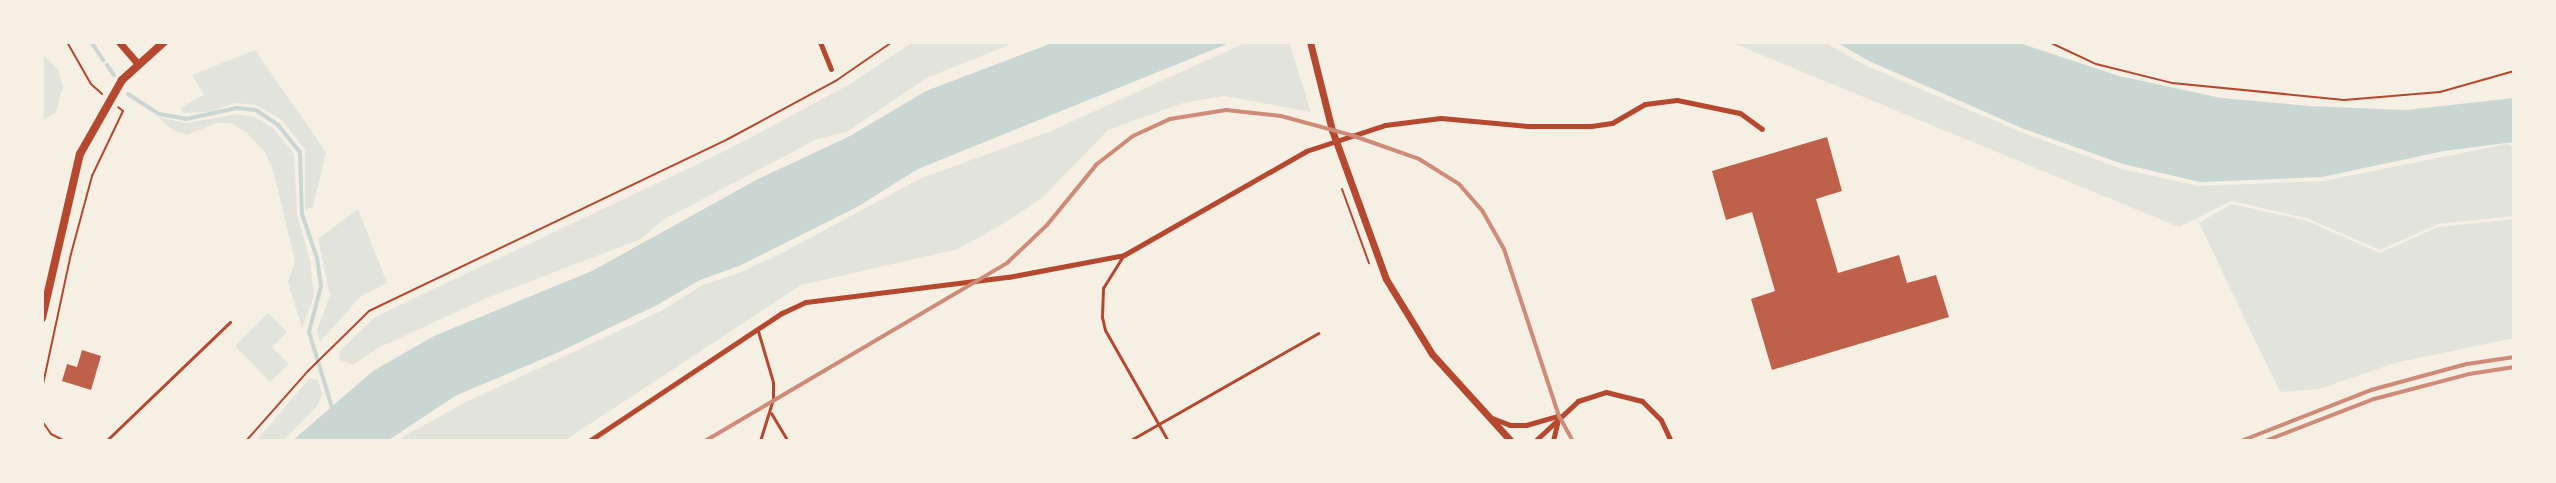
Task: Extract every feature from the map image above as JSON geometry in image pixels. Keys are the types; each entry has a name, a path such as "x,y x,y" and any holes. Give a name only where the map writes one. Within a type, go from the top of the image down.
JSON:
{"main road":[{"path":"42,318 80,154 108,100 137,63 164,42"}],"street":[{"path":"119,42 137,63"},
{"path":"820,42 831,69"},
{"path":"1310,42 1336,140 1386,279 1432,354 1484,415 1511,441"},
{"path":"589,441 789,310 825,297 1008,277 1124,255 1292,158 1336,140 1384,125 1441,118 1528,126 1591,126 1612,123 1645,104 1677,100 1740,113 1762,129"},
{"path":"1535,441 1560,416 1593,394 1619,392 1653,409 1671,441"},
{"path":"1484,415 1518,425 1560,416"},
{"path":"1553,441 1560,416"}],"lane":[{"path":"1124,255 1103,288 1101,317 1105,330 1168,441"},
{"path":"106,441 230,322"},
{"path":"758,330 773,382 771,413 760,441"},
{"path":"1130,441 1318,333"},
{"path":"771,413 788,441"}],"path":[{"path":"67,42 91,84 101,93"},
{"path":"246,441 308,371 369,311 728,139 837,80 892,42"},
{"path":"2049,42 2096,64 2172,83 2344,100 2440,92 2514,71"},
{"path":"42,389 50,342 92,176 123,111"},
{"path":"42,422 51,434 65,441"}],"shaded area":[{"path":"913,42 1016,42 926,78 847,132 817,139 663,220 641,239 489,297 378,348 353,365 340,360 339,352 375,317 729,149 852,83"},
{"path":"1055,42 1232,42 918,169 857,207 739,266 700,280 657,305 559,352 455,396 387,441 292,441 373,371 434,336 592,271 758,179 850,136 926,91"},
{"path":"1247,42 1289,42 1311,112 1224,96 1183,103 1108,130 1043,197 1006,222 958,249 801,285 564,441 396,441 460,405 661,311 703,285 739,273 784,252 919,179 1051,131"},
{"path":"1730,42 1824,42 1865,65 2023,133 2122,169 2198,186 2323,181 2507,144 2514,147 2514,216 2438,224 2380,250 2306,218 2231,201 2179,227"},
{"path":"1836,42 2016,42 2119,76 2221,98 2309,106 2406,110 2514,98 2514,142 2444,151 2322,177 2200,182 2123,164 2024,129 1869,61"},
{"path":"255,50 326,152 313,207 305,210 305,150 282,120 256,105 236,103 209,112 184,113 180,108 204,95 192,75"},
{"path":"42,53 58,70 63,86 56,112 42,121"},
{"path":"238,114 254,117 273,128 294,154 297,214 310,260 314,296 302,328 288,282 295,261 274,173 265,152 247,133 230,123 216,123 187,135 173,130 158,117 186,123"},
{"path":"2231,204 2305,220 2380,253 2438,227 2514,219 2514,338 2395,363 2319,389 2280,392 2199,223"},
{"path":"358,209 387,283 361,296 320,342 317,330 330,295 318,239"},
{"path":"268,313 287,332 272,347 289,364 270,382 235,346"},
{"path":"310,378 318,380 322,394 318,405 283,441 256,441"}],"building":[{"path":"1827,137 1842,191 1816,199 1838,273 1899,255 1907,283 1936,275 1949,317 1772,370 1751,299 1775,291 1752,212 1726,220 1712,171"},
{"path":"82,350 101,356 91,390 62,381 67,364 77,367"}],"waterway":[{"path":"91,42 103,60"},
{"path":"107,65 114,75"},
{"path":"128,94 159,114 186,119 237,108 256,110 278,125 300,152 302,214 317,258 321,286 309,332 332,407"}],"railway":[{"path":"705,441 1007,263 1047,225 1097,164 1133,136 1170,119 1226,110 1281,116 1351,135 1419,159 1459,184 1483,212 1504,249 1559,416 1573,441"},
{"path":"2241,441 2371,390 2467,364 2514,357"},
{"path":"2265,441 2374,399 2469,374 2514,367"}]}
